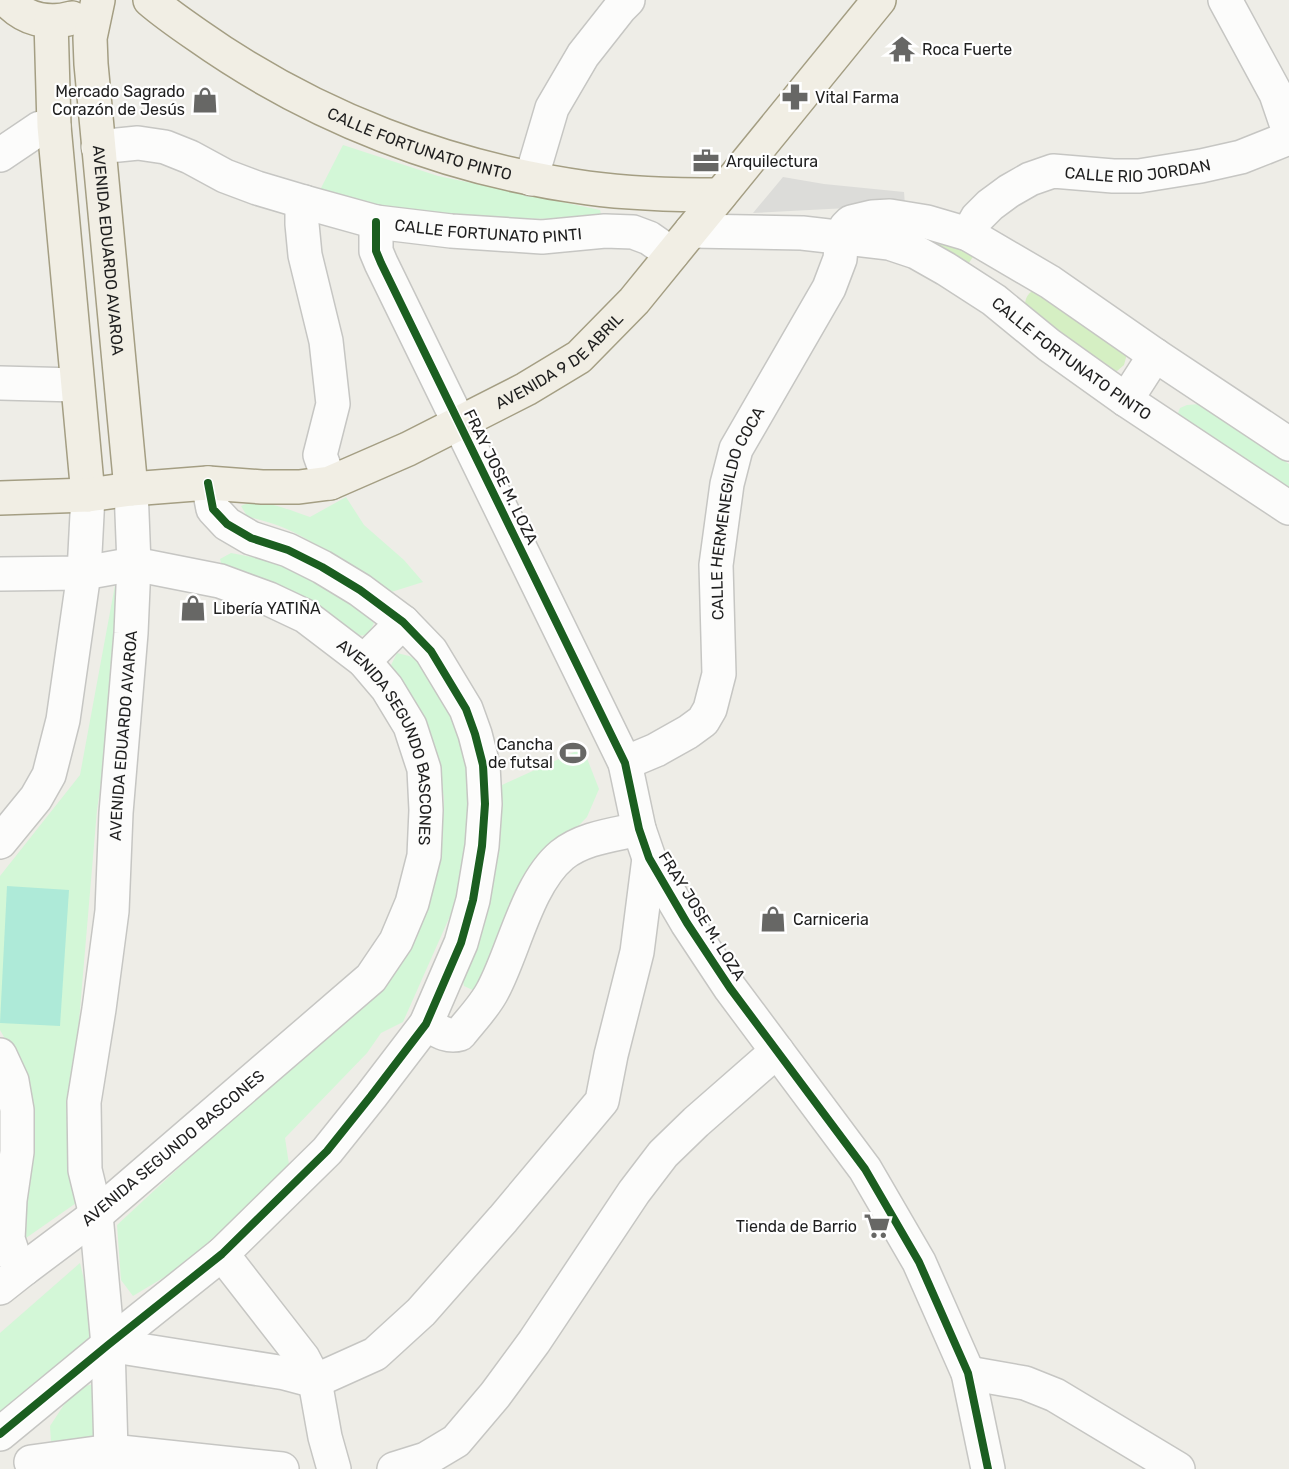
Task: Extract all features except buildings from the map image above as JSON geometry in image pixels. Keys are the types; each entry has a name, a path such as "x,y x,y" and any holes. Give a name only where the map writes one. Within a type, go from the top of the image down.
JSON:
{"main road":[{"path":"7,0 21,13 40,20 51,21 76,16 98,0"},
{"name":"AVENIDA EDUARDO AVAROA","path":"98,0 90,38 98,147 131,489"},
{"name":"CALLE FORTUNATO PINTO","path":"150,0 218,50 275,85 357,125 442,156 531,179 589,188 648,194 720,195"},
{"name":"AVENIDA 9 DE ABRIL","path":"0,498 88,495 208,483 298,487 330,483 408,449 526,389 579,357 634,301 879,0"},
{"path":"51,21 54,126 88,495"}],"street":[{"path":"531,179 552,108 583,55 628,0"},
{"path":"1225,0 1276,94 1289,132"},
{"path":"0,155 40,128 54,126"},
{"name":"CALLE RIO JORDAN","path":"968,234 977,218 990,205 1030,179 1053,171 1139,176 1241,157 1289,138"},
{"name":"CALLE FORTUNATO PINTI","path":"98,147 138,143 165,147 225,176 304,202 376,222 451,231 542,237 605,231 633,232 649,238 681,243"},
{"path":"304,202 302,224 305,255 326,341 333,404 320,455 330,483"},
{"path":"842,237 846,227 852,222 872,217 890,216 927,222 968,234 1050,282 1289,444"},
{"name":"FRAY JOSE M. LOZA","path":"376,222 376,250 381,263 625,763 644,844 694,935 729,988 865,1169 919,1262 968,1373 988,1469"},
{"name":"CALLE FORTUNATO PINTO","path":"681,243 802,233 889,243 916,252 994,300 1049,345 1126,400 1289,508"},
{"name":"CALLE HERMENEGILDO COCA","path":"625,763 656,750 688,732 703,721 710,710 719,674 716,565 727,484 736,449 829,288 840,259 842,237"},
{"path":"994,300 1020,265"},
{"path":"1126,400 1155,355"},
{"path":"0,383 77,385"},
{"path":"208,483 213,508 227,524 251,538 288,550 360,590 403,622 431,651 466,709 483,765 485,804 482,846 470,911 461,943 426,1024 327,1150 222,1254 12,1425 32,1465 112,1460 282,1469"},
{"name":"AVENIDA EDUARDO AVAROA","path":"112,1460 108,1345 96,1215 85,1170 84,1102 112,911 116,813 134,564 131,489"},
{"path":"6,822 36,798 49,775 63,720 84,573 88,495"},
{"name":"AVENIDA SEGUNDO BASCONES","path":"0,574 84,573 134,564 220,581 269,599 305,616 364,661 387,688 410,726 423,769 426,810 424,856 412,903 396,941 371,978 96,1215 12,1279"},
{"path":"364,661 403,622"},
{"path":"108,1345 285,1372 315,1381 375,1354 421,1312 602,1101 611,1055 638,952 644,844 586,841 562,855 544,874 493,991 460,1034 453,1036 426,1024"},
{"path":"394,1469 426,1459 456,1441 495,1395 534,1342 634,1192 663,1154 777,1051"},
{"path":"0,1055 12,1081 17,1110 17,1152 10,1200 8,1239 14,1257 12,1279"},
{"path":"222,1254 303,1358 315,1381 325,1437 334,1469"},
{"path":"968,1373 1025,1383 1055,1395 1178,1469"}],"green space":[{"path":"343,145 438,176 600,210 602,219 414,218 320,190"},
{"path":"911,235 926,235 976,252 967,266"},
{"path":"1038,289 1127,354 1124,365 1117,371 1106,368 1025,309 1027,296"},
{"path":"1200,404 1289,464 1289,497 1176,418 1180,408"},
{"path":"346,497 364,525 404,560 423,582 382,595 309,540 282,527 247,516 241,506 249,503 266,504 310,517"},
{"path":"231,553 293,568 356,606 374,623 368,635 355,636 223,570 220,559"},
{"path":"115,585 130,586 97,810 71,1115 79,1201 26,1238 30,1082 0,1030 0,876 80,775"},
{"path":"397,653 421,662 449,712 464,755 471,802 470,849 454,907 403,1022 381,1033 367,1053 285,1138 290,1171 191,1261 133,1296 121,1280 117,1225 278,1076 372,997 410,952 431,899 442,845 444,798 437,759 391,665"},
{"path":"583,748 599,789 587,817 561,844 479,993 464,986 461,973 493,880 501,830 502,785"},
{"path":"7,886 69,890 60,1026 0,1023"},
{"path":"80,1263 97,1334 0,1422 0,1333"},
{"path":"94,1384 101,1436 51,1442 50,1426 75,1388"}],"shaded area":[{"path":"783,177 824,184 904,192 905,205 753,213"}],"cycle path":[{"path":"376,222 376,251 381,263 625,763 639,829 649,858 687,923 730,988 865,1169 919,1262 968,1373 988,1469"},
{"path":"0,1434 222,1254 327,1151 426,1024 461,943 473,900 482,846 485,804 483,765 466,709 431,651 403,622 360,590 288,550 251,538 227,524 213,509 208,483"}],"place":[{"name":"Roca Fuerte","path":"902,49"},
{"name":"Vital Farma","path":"795,97"},
{"name":"Mercado Sagrado Corazón de Jesús","path":"205,100"},
{"name":"Arquilectura","path":"706,161"},
{"name":"Libería YATIÑA","path":"193,608"},
{"name":"Cancha de futsal","path":"573,753"},
{"name":"Carniceria","path":"773,919"},
{"name":"Tienda de Barrio","path":"877,1226"}]}
